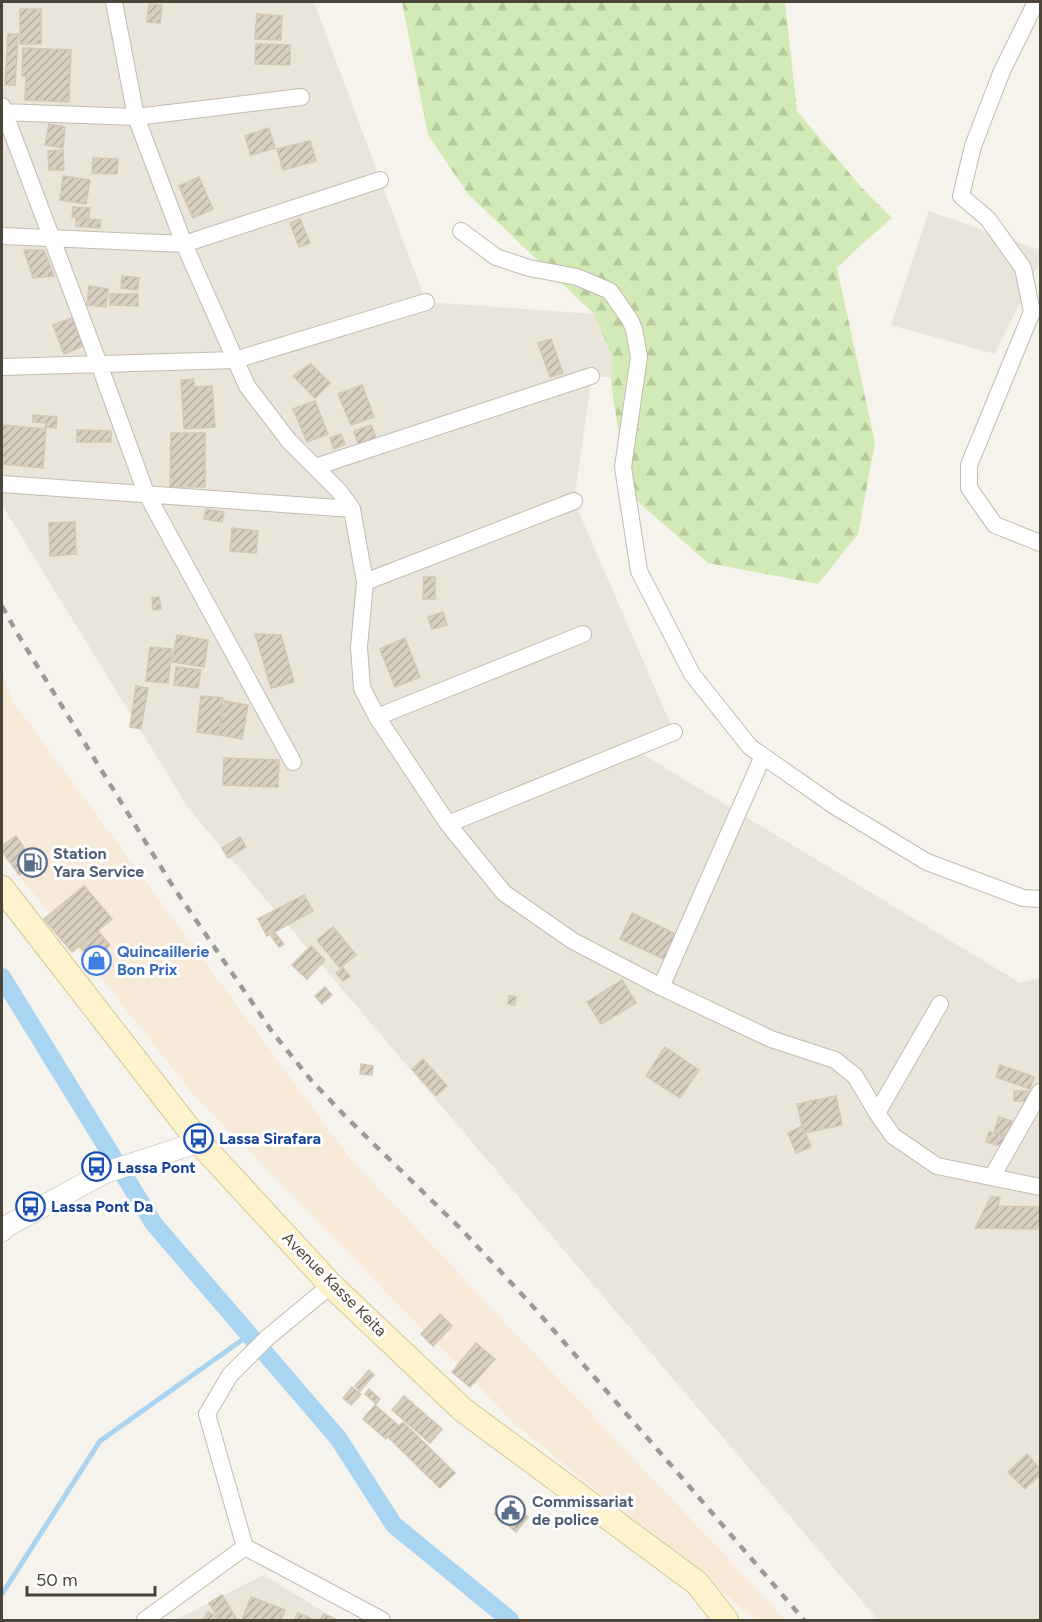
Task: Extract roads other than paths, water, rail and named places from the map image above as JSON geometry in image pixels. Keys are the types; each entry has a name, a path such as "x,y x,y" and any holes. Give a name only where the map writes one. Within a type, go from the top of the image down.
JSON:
{"main road":[{"name":"Avenue Kasse Keita","path":"2,888 199,1142 332,1285 464,1410 697,1583 726,1620"}],"street":[{"path":"114,2 136,117 184,244 247,386 289,441 339,491 352,509 365,582 359,647 362,688 377,717 448,824 504,893 573,941 661,987 771,1039 835,1060 855,1076 893,1136 937,1166 1041,1187"},
{"path":"1036,2 1002,71 973,146 961,196 987,219 1023,268 1032,312 969,465 969,488 995,525 1041,543"},
{"path":"293,762 146,494 2,110 136,117 301,97"},
{"path":"2,236 184,244 380,180"},
{"path":"461,231 496,257 529,268 577,277 610,291 630,320 639,357 623,467 639,571 692,674 750,747 836,807 927,862 1023,898 1041,899"},
{"path":"2,367 235,360 426,302"},
{"path":"315,467 591,376"},
{"path":"2,484 352,509"},
{"path":"365,582 574,501"},
{"path":"377,717 583,634"},
{"path":"448,824 674,732"},
{"path":"661,987 763,756"},
{"path":"877,1113 940,1004"},
{"path":"992,1177 1041,1092"},
{"path":"2,1231 5,1227 104,1173 199,1142"},
{"path":"332,1285 267,1338 230,1375 207,1414 245,1547 382,1620"},
{"path":"145,1620 245,1547"}],"waterway":[{"path":"2,977 154,1224 338,1438 394,1525 510,1620"},
{"path":"2,1594 100,1441 249,1335"}],"railway":[{"path":"2,606 172,885 273,1033 311,1080 346,1117 461,1229 529,1302 804,1620"}],"place":[{"name":"Station Yara Service","path":"32,862"},
{"name":"Quincaillerie Bon Prix","path":"96,960"},
{"name":"Lassa Sirafara","path":"198,1138"},
{"name":"Lassa Pont","path":"96,1167"},
{"name":"Lassa Pont Da","path":"30,1206"},
{"name":"Commissariat de police","path":"511,1510"}]}
